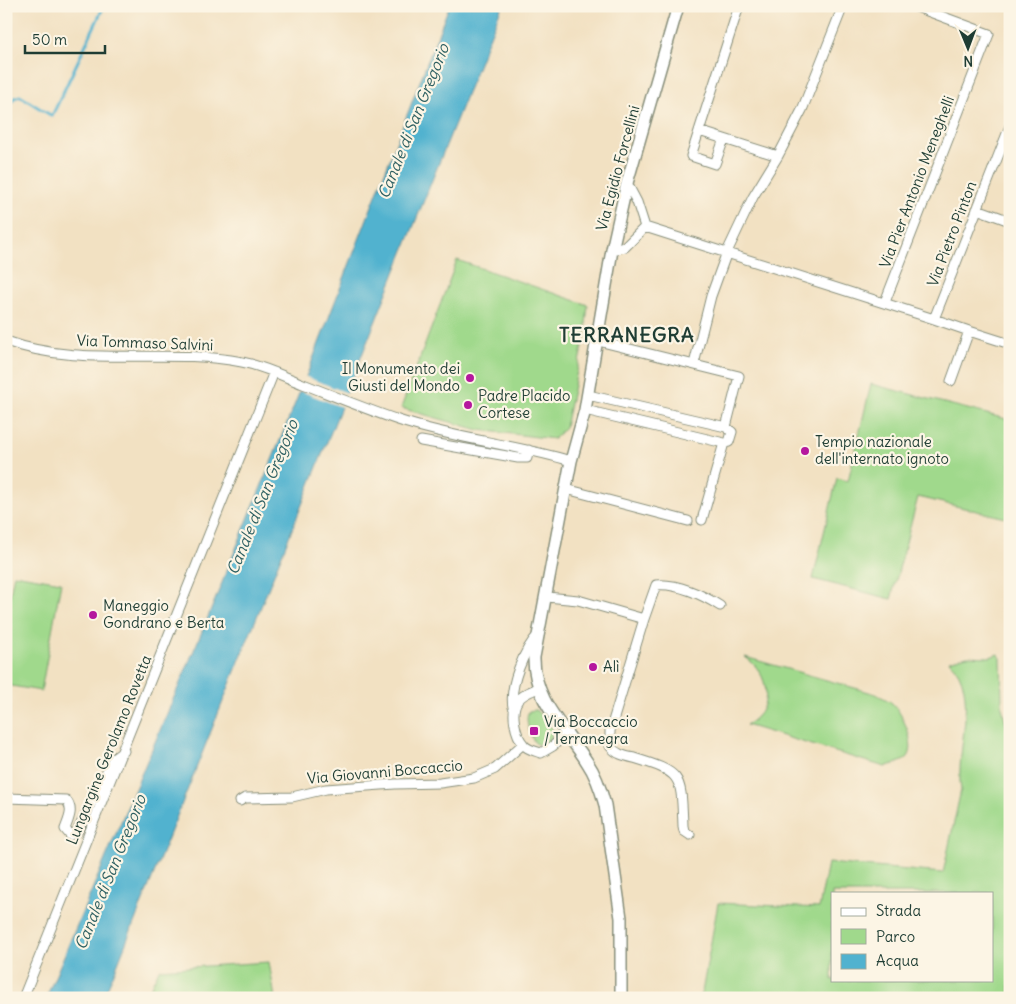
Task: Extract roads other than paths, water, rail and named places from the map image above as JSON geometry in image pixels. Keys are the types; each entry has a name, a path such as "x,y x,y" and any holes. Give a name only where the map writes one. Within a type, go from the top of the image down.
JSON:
{"street":[{"name":"Via Egidio Forcellini","path":"571,461 586,410 612,250 627,183 678,6"},
{"path":"724,139 715,164 691,156 739,6"},
{"path":"696,360 711,296 727,252 753,197 778,156 802,110 843,6"},
{"name":"Via Pier Antonio Meneghelli","path":"885,302 989,34 914,6"},
{"name":"Via Pietro Pinton","path":"934,319 1010,126"},
{"path":"699,131 778,156"},
{"path":"627,183 638,202 644,227"},
{"path":"977,209 1010,221"},
{"path":"644,227 885,302 1010,344"},
{"path":"612,250 625,247 644,227"},
{"path":"952,381 969,331"},
{"name":"Via Tommaso Salvini","path":"6,341 36,349 89,356 218,358 243,362 358,406 437,432 529,450"},
{"path":"598,341 739,376 726,427"},
{"name":"Lungargine Gerolamo Rovetta","path":"23,998 278,374"},
{"path":"586,410 724,443 729,442 732,438 732,432 726,427 588,395"},
{"path":"420,441 518,458 527,458 529,450 571,461 548,572 547,597 534,666 539,688 553,716 589,764 601,788 621,918 621,998"},
{"path":"702,520 724,443"},
{"path":"566,489 688,521"},
{"path":"690,835 684,831 681,790 674,774 660,766 618,753 610,746 610,731 656,585 664,584 705,596 720,606"},
{"path":"547,597 578,600 644,620"},
{"path":"539,634 530,644 522,662 512,703 516,728 523,744 532,751 542,752 553,746 566,734"},
{"path":"514,715 517,702 524,695 539,688"},
{"name":"Via Giovanni Boccaccio","path":"240,801 245,798 292,797 326,789 440,783 474,778 495,769 523,744"},
{"path":"6,798 66,800 70,805 71,812 65,829 70,835 74,834 77,832 113,759 124,751"}],"water":[{"name":"Canale di San Gregorio","path":"449,6 502,6 114,973 103,998 46,998 206,622 309,369"}],"waterway":[{"path":"6,113 14,98 20,96 52,116 104,6"}],"place":[{"name":"Il Monumento dei Giusti del Mondo","path":"470,378"},
{"name":"Padre Placido Cortese","path":"468,405"},
{"name":"Tempio nazionale dell'internato ignoto","path":"805,451"},
{"name":"Maneggio Gondrano e Berta","path":"93,615"},
{"name":"Alì","path":"593,667"},
{"name":"Via Boccaccio / Terranegra","path":"534,731"}],"district":[{"name":"TERRANEGRA","path":"627,335"}]}
